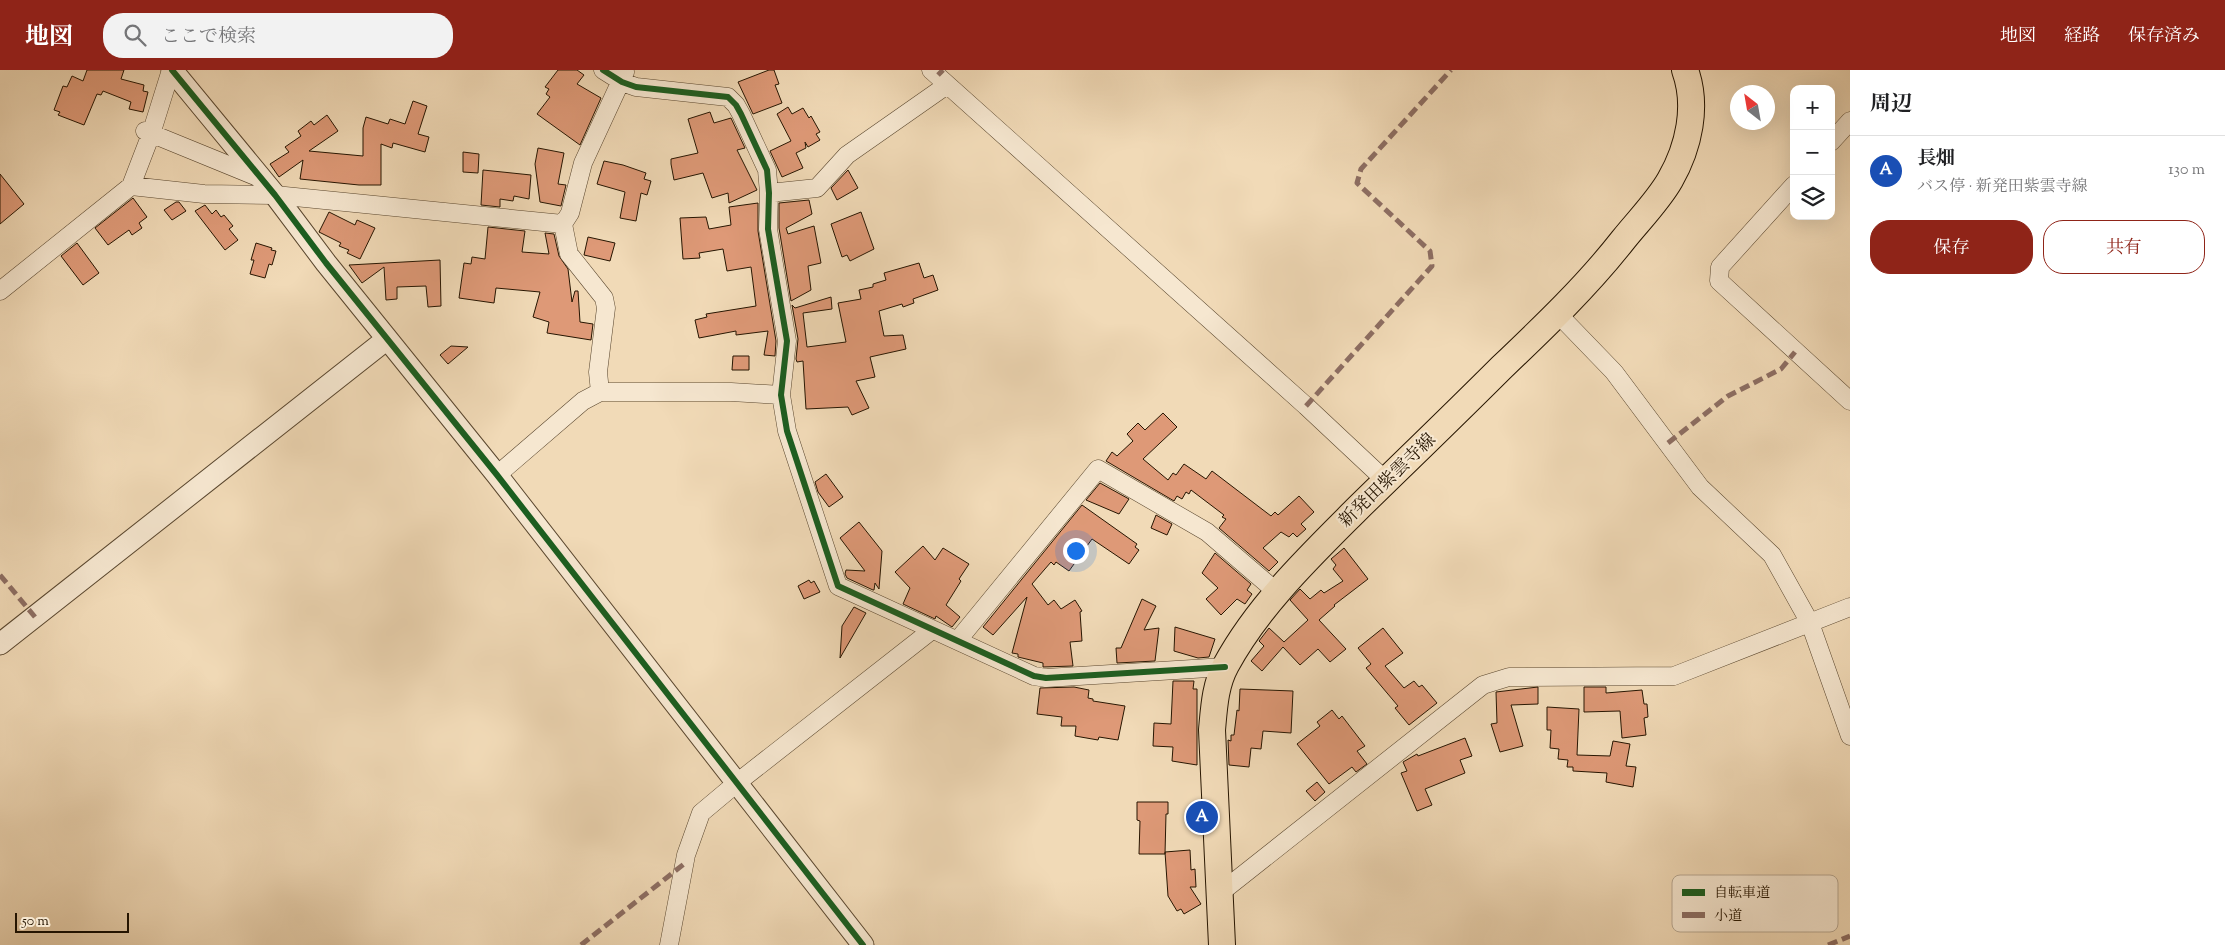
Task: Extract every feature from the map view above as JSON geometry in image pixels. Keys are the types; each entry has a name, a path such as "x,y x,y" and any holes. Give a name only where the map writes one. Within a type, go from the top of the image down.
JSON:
{"main road":[{"name":"新発田紫雲寺線","path":"1222,945 1212,730 1214,699 1225,667 1250,625 1278,592 1322,544 1558,314 1600,270 1670,180 1684,150 1690,121 1692,103 1690,82 1685,70"}],"street":[{"path":"0,291 131,186 171,70"},
{"path":"171,70 260,178 497,475 738,782 863,945"},
{"path":"603,70 624,76 636,86 728,97 741,114 767,170 769,193 768,229 787,341 780,394 787,431 838,586 1034,676 1046,678 1225,667"},
{"path":"931,70 1306,406 1386,481"},
{"path":"600,392 598,372 606,308 604,298 569,254 563,224 570,213 583,163 624,76"},
{"path":"769,193 817,188 847,155 947,85"},
{"path":"1835,138 1850,121"},
{"path":"148,133 260,178"},
{"path":"131,186 204,194 274,196 563,224"},
{"path":"1790,188 1720,267 1719,281 1850,401"},
{"path":"1558,314 1614,372 1700,487 1772,555 1810,624 1850,736"},
{"path":"0,644 387,339"},
{"path":"497,475 583,401 600,392 780,394"},
{"path":"958,640 1098,470 1207,532 1278,592"},
{"path":"1220,893 1483,684 1509,677 1674,676 1850,607"},
{"path":"669,945 686,855 702,812 932,630"}],"building":[{"path":"87,70 124,70 121,79 144,85 143,91 148,92 143,112 129,109 131,102 103,91 101,95 97,94 84,125 58,115 60,112 54,110 63,86 67,87 72,76 83,81"},
{"path":"558,70 577,70 584,75 577,84 601,98 580,145 537,114 550,97 546,94 549,89 545,87"},
{"path":"769,70 774,70 779,84 775,85 782,103 753,114 738,82"},
{"path":"413,101 427,106 418,134 429,137 425,152 393,143 392,148 381,144 381,185 359,185 300,179 303,160 279,177 270,164 289,152 285,147 301,136 298,131 311,121 314,125 327,115 338,131 309,151 363,156 363,128 366,117 388,124 390,119 405,124"},
{"path":"788,107 792,114 803,108 809,118 811,116 820,132 816,134 820,140 808,147 805,142 806,148 796,153 803,168 782,177 770,151 791,141 777,114"},
{"path":"710,112 714,123 731,118 745,148 737,150 757,190 729,203 728,193 712,198 703,173 674,180 671,159 698,153 688,119"},
{"path":"538,148 564,153 558,184 566,185 561,206 540,202 535,164"},
{"path":"463,152 479,154 478,173 463,172"},
{"path":"604,161 646,173 644,179 651,181 647,195 641,193 636,221 620,218 625,192 597,184"},
{"path":"483,170 531,175 529,199 514,196 513,201 500,199 500,207 481,205"},
{"path":"848,170 858,188 837,200 831,188"},
{"path":"0,174 24,204 0,224"},
{"path":"133,198 147,217 139,223 142,228 132,235 129,230 108,245 95,228"},
{"path":"809,200 812,214 786,228 788,234 814,226 821,263 808,266 811,290 791,301 779,228 779,203"},
{"path":"179,202 186,211 172,220 164,210"},
{"path":"758,203 758,231 776,341 775,356 764,355 768,331 736,335 736,331 699,338 695,320 707,317 706,314 756,306 751,267 727,271 723,249 699,253 700,258 683,259 680,218 706,217 709,229 731,225 729,207"},
{"path":"205,205 212,214 216,210 221,217 224,215 233,226 229,229 238,240 225,250 195,211"},
{"path":"329,212 355,225 357,220 375,228 360,259 347,253 349,250 339,246 341,243 319,232"},
{"path":"861,212 874,249 850,261 847,255 842,257 831,224"},
{"path":"488,227 525,231 522,252 549,254 545,233 554,234 559,256 568,269 572,302 575,291 578,291 580,322 593,324 591,340 547,333 549,322 533,317 540,292 496,288 494,303 459,298 464,263 471,264 472,257 485,259"},
{"path":"588,237 615,243 610,261 584,255"},
{"path":"77,243 99,273 83,285 61,256"},
{"path":"256,243 276,251 272,265 269,264 265,278 250,274 254,260 251,260"},
{"path":"440,260 441,306 428,307 426,286 397,287 397,299 386,300 384,267 362,283 349,265"},
{"path":"919,263 924,278 933,275 938,290 913,299 914,303 903,307 902,304 879,311 884,336 903,335 906,349 870,357 875,377 856,381 869,408 852,415 848,407 806,409 803,361 797,362 796,359 798,339 792,305 795,308 831,297 832,309 803,313 807,347 846,342 838,303 861,299 859,290 873,287 873,284 886,280 884,273"},
{"path":"451,346 468,347 448,364 440,355"},
{"path":"733,356 749,356 749,370 732,370"},
{"path":"1163,413 1177,427 1143,459 1168,480 1173,473 1176,475 1184,464 1206,479 1212,471 1271,516 1275,512 1278,515 1299,496 1314,512 1301,524 1306,529 1297,537 1293,533 1289,537 1281,532 1263,548 1278,562 1269,571 1219,528 1226,519 1222,517 1224,515 1191,490 1189,494 1186,492 1182,499 1177,496 1174,501 1106,461 1112,452 1117,456 1133,441 1127,434 1138,423 1145,430"},
{"path":"826,474 843,497 829,507 818,492 815,482"},
{"path":"1100,483 1129,499 1119,514 1086,500"},
{"path":"1082,505 1137,544 1135,547 1139,550 1129,564 1092,539 1069,571 1056,562 1054,565 1051,562 1032,584 1048,605 1054,600 1061,609 1075,600 1082,611 1080,612 1082,641 1070,642 1073,666 1043,667 1043,663 1018,657 1018,654 1012,653 1027,597 993,635 983,627"},
{"path":"1156,515 1172,524 1167,535 1151,528"},
{"path":"859,522 882,551 879,589 875,583 873,590 847,578 845,574 846,570 865,571 840,538"},
{"path":"923,546 935,560 943,548 969,564 946,605 960,617 952,627 936,616 935,619 903,604 910,588 895,572"},
{"path":"1344,548 1368,579 1334,605 1319,620 1346,649 1330,662 1318,649 1300,665 1283,647 1262,671 1251,661 1264,646 1259,641 1269,628 1284,642 1308,620 1290,600 1300,589 1310,599 1321,590 1324,593 1343,581 1333,569 1336,565 1331,559"},
{"path":"1215,553 1251,584 1247,590 1252,594 1245,604 1237,599 1221,615 1206,599 1218,588 1202,573"},
{"path":"809,580 811,583 814,581 820,592 804,599 798,586"},
{"path":"1142,599 1156,606 1144,630 1159,628 1155,661 1117,663 1116,648 1121,648"},
{"path":"854,607 866,613 840,658 842,626"},
{"path":"1175,627 1215,639 1209,657 1198,658 1174,651"},
{"path":"1383,628 1403,653 1385,666 1404,688 1414,681 1419,687 1422,685 1437,703 1409,725 1395,708 1398,706 1366,668 1371,664 1358,648"},
{"path":"1173,681 1194,681 1193,689 1197,689 1197,765 1172,761 1173,747 1153,746 1154,723 1171,724"},
{"path":"1074,687 1089,690 1088,698 1093,699 1093,701 1125,706 1118,740 1099,737 1098,740 1075,736 1076,726 1061,726 1062,717 1037,714 1040,688"},
{"path":"1538,687 1538,704 1511,705 1523,746 1500,752 1491,724 1497,723 1496,692"},
{"path":"1584,687 1606,687 1606,693 1642,690 1644,704 1647,704 1648,717 1644,718 1646,735 1622,738 1620,711 1584,712"},
{"path":"1240,689 1293,691 1291,733 1263,731 1261,749 1251,748 1249,767 1229,765 1228,740 1231,741 1231,735 1234,735 1237,710 1239,711"},
{"path":"1547,707 1579,709 1577,755 1610,756 1613,741 1630,744 1626,766 1636,767 1633,787 1606,782 1607,773 1573,771 1573,767 1567,767 1568,760 1558,759 1559,749 1550,748 1551,730 1547,730"},
{"path":"1332,710 1339,719 1342,716 1365,746 1357,751 1367,764 1356,772 1352,767 1329,784 1297,744 1320,726 1317,722"},
{"path":"1465,738 1472,756 1460,760 1465,773 1425,789 1432,805 1417,811 1401,773 1407,771 1403,762 1417,754 1418,756"},
{"path":"1317,782 1325,792 1315,801 1306,791"},
{"path":"1137,802 1168,802 1165,854 1139,854 1140,821 1137,820"},
{"path":"1190,850 1191,870 1195,869 1196,887 1190,887 1201,904 1184,914 1181,909 1177,911 1168,896 1165,852"}],"marked path":[{"path":"938,75 943,70"},
{"path":"1306,406 1432,266 1430,251 1357,183 1361,169 1451,70"},
{"path":"1668,443 1728,396 1781,369 1795,352"},
{"path":"0,575 35,617"},
{"path":"581,945 684,864"},
{"path":"1828,945 1850,936"}],"cycle path":[{"path":"172,70 275,195 326,263 497,475 863,945"},
{"path":"603,70 622,82 636,87 728,97 741,114 767,170 769,193 768,229 787,341 781,395 787,431 838,586 1034,676 1046,678 1225,667"}],"place":[{"name":"長畑","path":"1202,817"}]}
